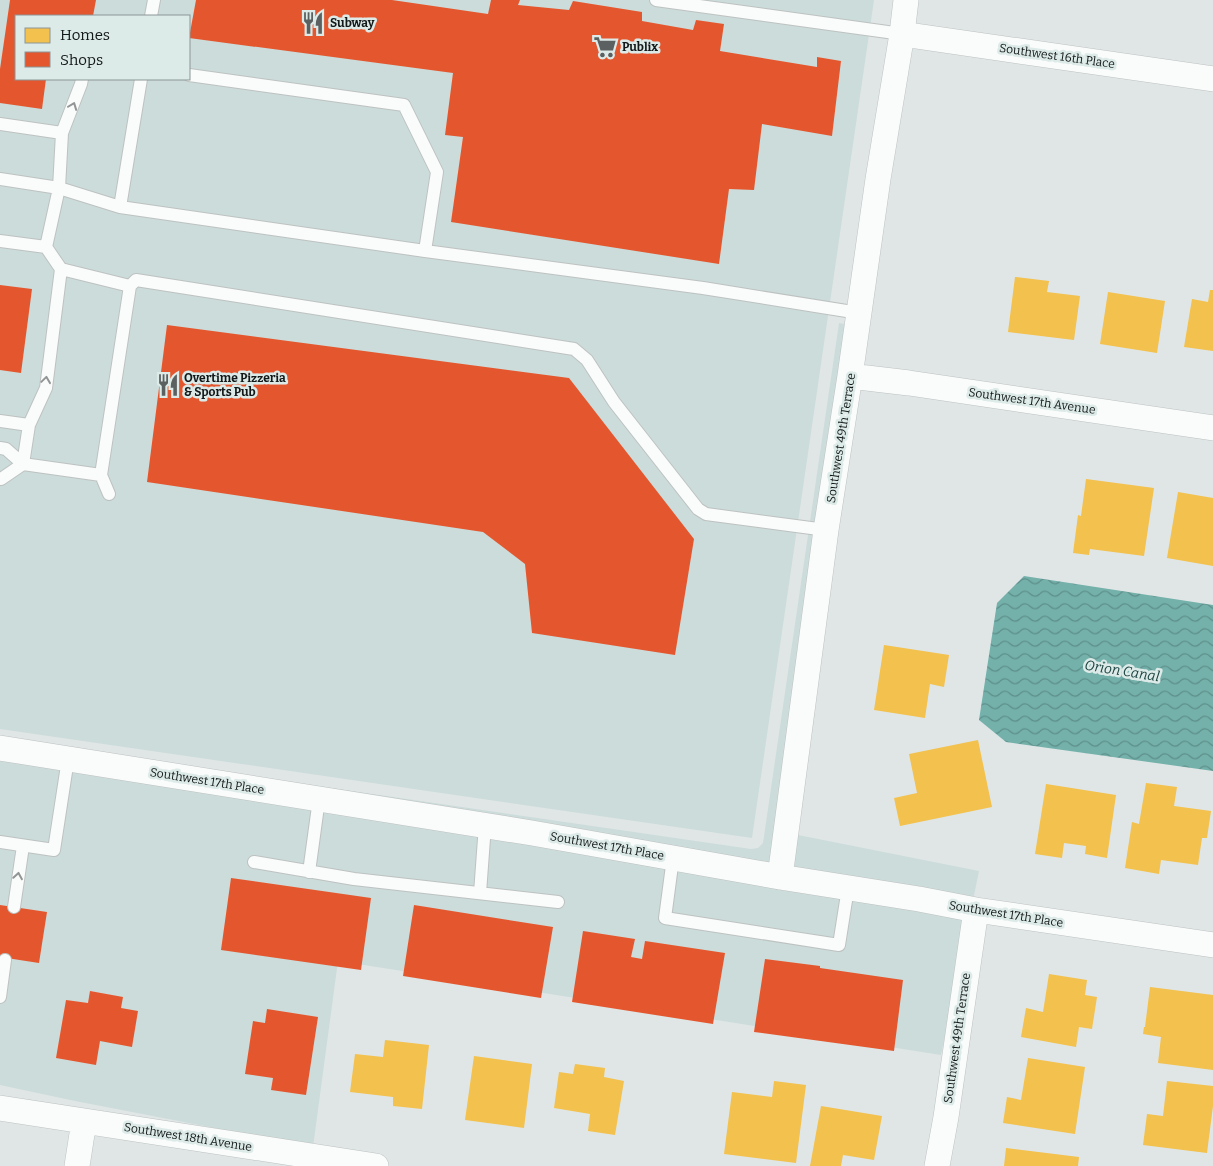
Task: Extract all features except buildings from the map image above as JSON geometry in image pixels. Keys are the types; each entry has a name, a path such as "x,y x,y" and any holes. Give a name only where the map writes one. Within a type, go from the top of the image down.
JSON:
{"street":[{"name":"Southwest 49th Terrace","path":"780,877 826,530 906,0"},
{"name":"Southwest 16th Place","path":"902,34 1213,79"},
{"name":"Southwest 17th Avenue","path":"850,376 1213,428"},
{"name":"Southwest 17th Place","path":"0,748 485,825 976,910 1213,945"},
{"name":"Southwest 49th Terrace","path":"937,1166 976,910"},
{"name":"Southwest 18th Avenue","path":"0,1108 376,1166"},
{"path":"77,1166 84,1120"}],"lane":[{"path":"151,15 154,0"},
{"path":"656,0 902,34"},
{"path":"190,75 404,105 437,172 426,251"},
{"path":"46,247 59,188 62,133 82,80"},
{"path":"120,207 140,80"},
{"path":"0,124 62,133"},
{"path":"0,179 59,188 120,207 703,288 859,314"},
{"path":"0,242 46,247 62,269 130,286"},
{"path":"0,479 23,464 29,425 46,388 62,269"},
{"path":"109,494 100,475 130,286 136,280 574,349 587,360 614,402 698,509 706,514 826,530"},
{"path":"0,421 29,425"},
{"path":"0,448 6,449 23,464 100,475"},
{"path":"0,842 54,850 68,759"},
{"path":"309,872 319,799"},
{"path":"480,893 485,825"},
{"path":"14,907 23,846"},
{"path":"673,858 665,918 839,945 848,888"},
{"path":"254,862 354,879 558,902"},
{"path":"0,997 5,960"}],"shaded area":[{"path":"0,0 874,0 752,838 0,729"},
{"path":"839,323 856,326 793,834 979,871 941,1055 338,961 313,1147 0,1085 0,740 751,849 758,848 763,843"}],"water":[{"name":"Orion Canal","path":"1024,576 1213,605 1213,771 1006,742 979,720 997,603"}],"place":[{"name":"Subway","path":"313,23"},
{"name":"Publix","path":"605,47"},
{"name":"Overtime Pizzeria & Sports Pub","path":"168,385"}]}
